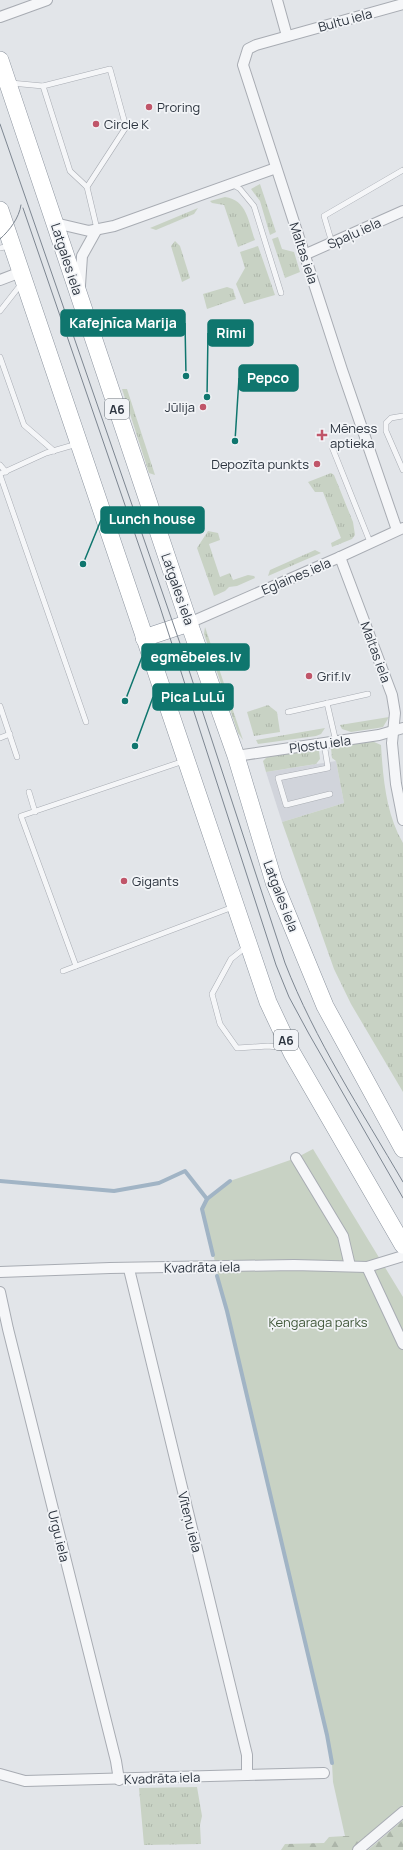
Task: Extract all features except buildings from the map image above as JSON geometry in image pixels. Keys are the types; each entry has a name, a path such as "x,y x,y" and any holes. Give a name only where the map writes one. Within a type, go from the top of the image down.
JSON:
{"highway":[{"name":"Latgales iela","path":"0,60 189,622 236,756 274,882 325,1006 403,1149"},
{"name":"A6","path":"0,210 6,246 22,276 144,638 187,760 234,907 268,1002 292,1053 403,1245"},
{"path":"144,638 189,622"}],"street":[{"path":"0,17 48,0"},
{"path":"277,0 287,36"},
{"name":"Bultu iela","path":"287,36 403,4"},
{"name":"Maltas iela","path":"287,36 248,49 243,65 342,370 400,529"},
{"path":"55,223 89,231 114,226 276,168"},
{"name":"Spaļu iela","path":"304,255 403,212"},
{"path":"79,296 82,256 97,230"},
{"path":"0,280 22,276"},
{"name":"Eglaines iela","path":"189,622 340,557 400,529"},
{"name":"Maltas iela","path":"340,557 392,695 398,729 392,743 396,784 403,820"},
{"name":"Plostu iela","path":"236,756 378,735 398,729"},
{"path":"296,1158 343,1236 350,1266"},
{"name":"Kvadrāta iela","path":"0,1272 110,1268 129,1269 294,1265 367,1267 403,1256"},
{"path":"367,1267 403,1344"},
{"name":"Vīteņu iela","path":"129,1269 247,1755 247,1775"},
{"name":"Urgu iela","path":"0,1292 116,1761 119,1780"},
{"name":"Kvadrāta iela","path":"0,1774 26,1781 324,1774"},
{"path":"358,1850 403,1812"}],"lane":[{"path":"7,83 42,86 110,69 126,127 87,188"},
{"path":"42,86 70,171 87,188 97,230"},
{"path":"332,243 324,216 403,170"},
{"path":"231,184 240,189 254,206 281,293"},
{"path":"0,311 22,276"},
{"path":"0,357 24,425 54,451"},
{"path":"403,416 391,418 386,423 386,431 403,470"},
{"path":"78,444 54,451 0,475 24,540 86,722"},
{"path":"332,447 370,542"},
{"path":"0,465 6,472"},
{"path":"288,712 368,694"},
{"path":"327,704 336,742"},
{"path":"0,706 17,757"},
{"path":"0,738 10,734"},
{"path":"324,743 328,768 278,778 286,805 330,794"},
{"path":"76,966 21,816 187,760"},
{"path":"29,792 35,812"},
{"path":"63,971 234,907"},
{"path":"248,946 231,959 212,994 220,1024 237,1048 278,1046 285,1048 292,1053"}],"shaded area":[{"path":"336,761 344,803 282,822 266,772"}],"green space":[{"path":"260,184 276,232 270,235 260,201 251,189"},
{"path":"225,197 238,202 246,212 255,240 238,247 224,205 212,203 210,201"},
{"path":"198,208 194,214 156,230 150,228"},
{"path":"278,237 282,249 294,252 300,272 285,278 272,239"},
{"path":"175,241 180,246 190,278 182,282 171,246"},
{"path":"258,246 275,295 244,304 236,284 245,268 240,252"},
{"path":"227,287 233,289 236,299 207,309 203,294"},
{"path":"122,389 127,389 155,475 149,473"},
{"path":"331,473 334,475 353,522 355,535 352,539 332,547 331,543 341,538 323,492 315,492 308,482"},
{"path":"208,531 218,533 220,540 209,544 220,577 230,573 233,580 248,575 254,576 255,578 237,586 229,587 225,591 214,596 197,548"},
{"path":"315,550 321,553 268,576 270,570"},
{"path":"205,627 243,740 238,733 204,634"},
{"path":"268,705 277,712 280,732 254,736 247,712"},
{"path":"389,717 383,727 378,728 351,732 342,729 340,725"},
{"path":"325,728 321,734 316,736 258,744 256,740"},
{"path":"372,741 381,745 386,796 397,832 403,843 403,1092 351,1004 334,969 282,822 344,803 336,761 332,758 331,748 336,745"},
{"path":"313,750 319,751 320,759 316,764 266,772 263,761 267,757"},
{"name":"Ķengaraga parks","path":"313,1149 403,1297 403,1805 371,1836 345,1836 333,1782 332,1763 327,1735 202,1209 207,1199 230,1181 296,1158"},
{"path":"197,1787 202,1816 200,1825 201,1844 144,1845 139,1788"},
{"path":"384,1791 403,1808 352,1850 281,1850 285,1844 324,1843 329,1837 345,1836 351,1822"},
{"path":"403,1820 403,1850 368,1850"}],"waterway":[{"path":"0,1181 114,1191 159,1183 185,1171 207,1199 230,1181"},
{"path":"207,1199 202,1209 213,1255"},
{"path":"217,1276 227,1311 327,1735 332,1763"}],"tram line":[{"path":"0,124 183,652 285,963 297,992 324,1047 403,1182"},
{"path":"0,239 14,224 21,205"},
{"path":"23,208 160,607 276,965 289,997 309,1034 403,1198"}],"place":[{"name":"Proring","path":"149,107"},
{"name":"Circle K","path":"96,124"},
{"name":"Kafejnīca Marija","path":"186,376"},
{"name":"Rimi","path":"207,397"},
{"name":"Jūlija","path":"203,407"},
{"name":"Mēness aptieka","path":"322,435"},
{"name":"Pepco","path":"235,441"},
{"name":"Depozīta punkts","path":"317,464"},
{"name":"Lunch house","path":"83,564"},
{"name":"Grif.lv","path":"309,676"},
{"name":"egmēbeles.lv","path":"125,701"},
{"name":"Pica LuLū","path":"135,746"},
{"name":"Gigants","path":"124,881"}]}
